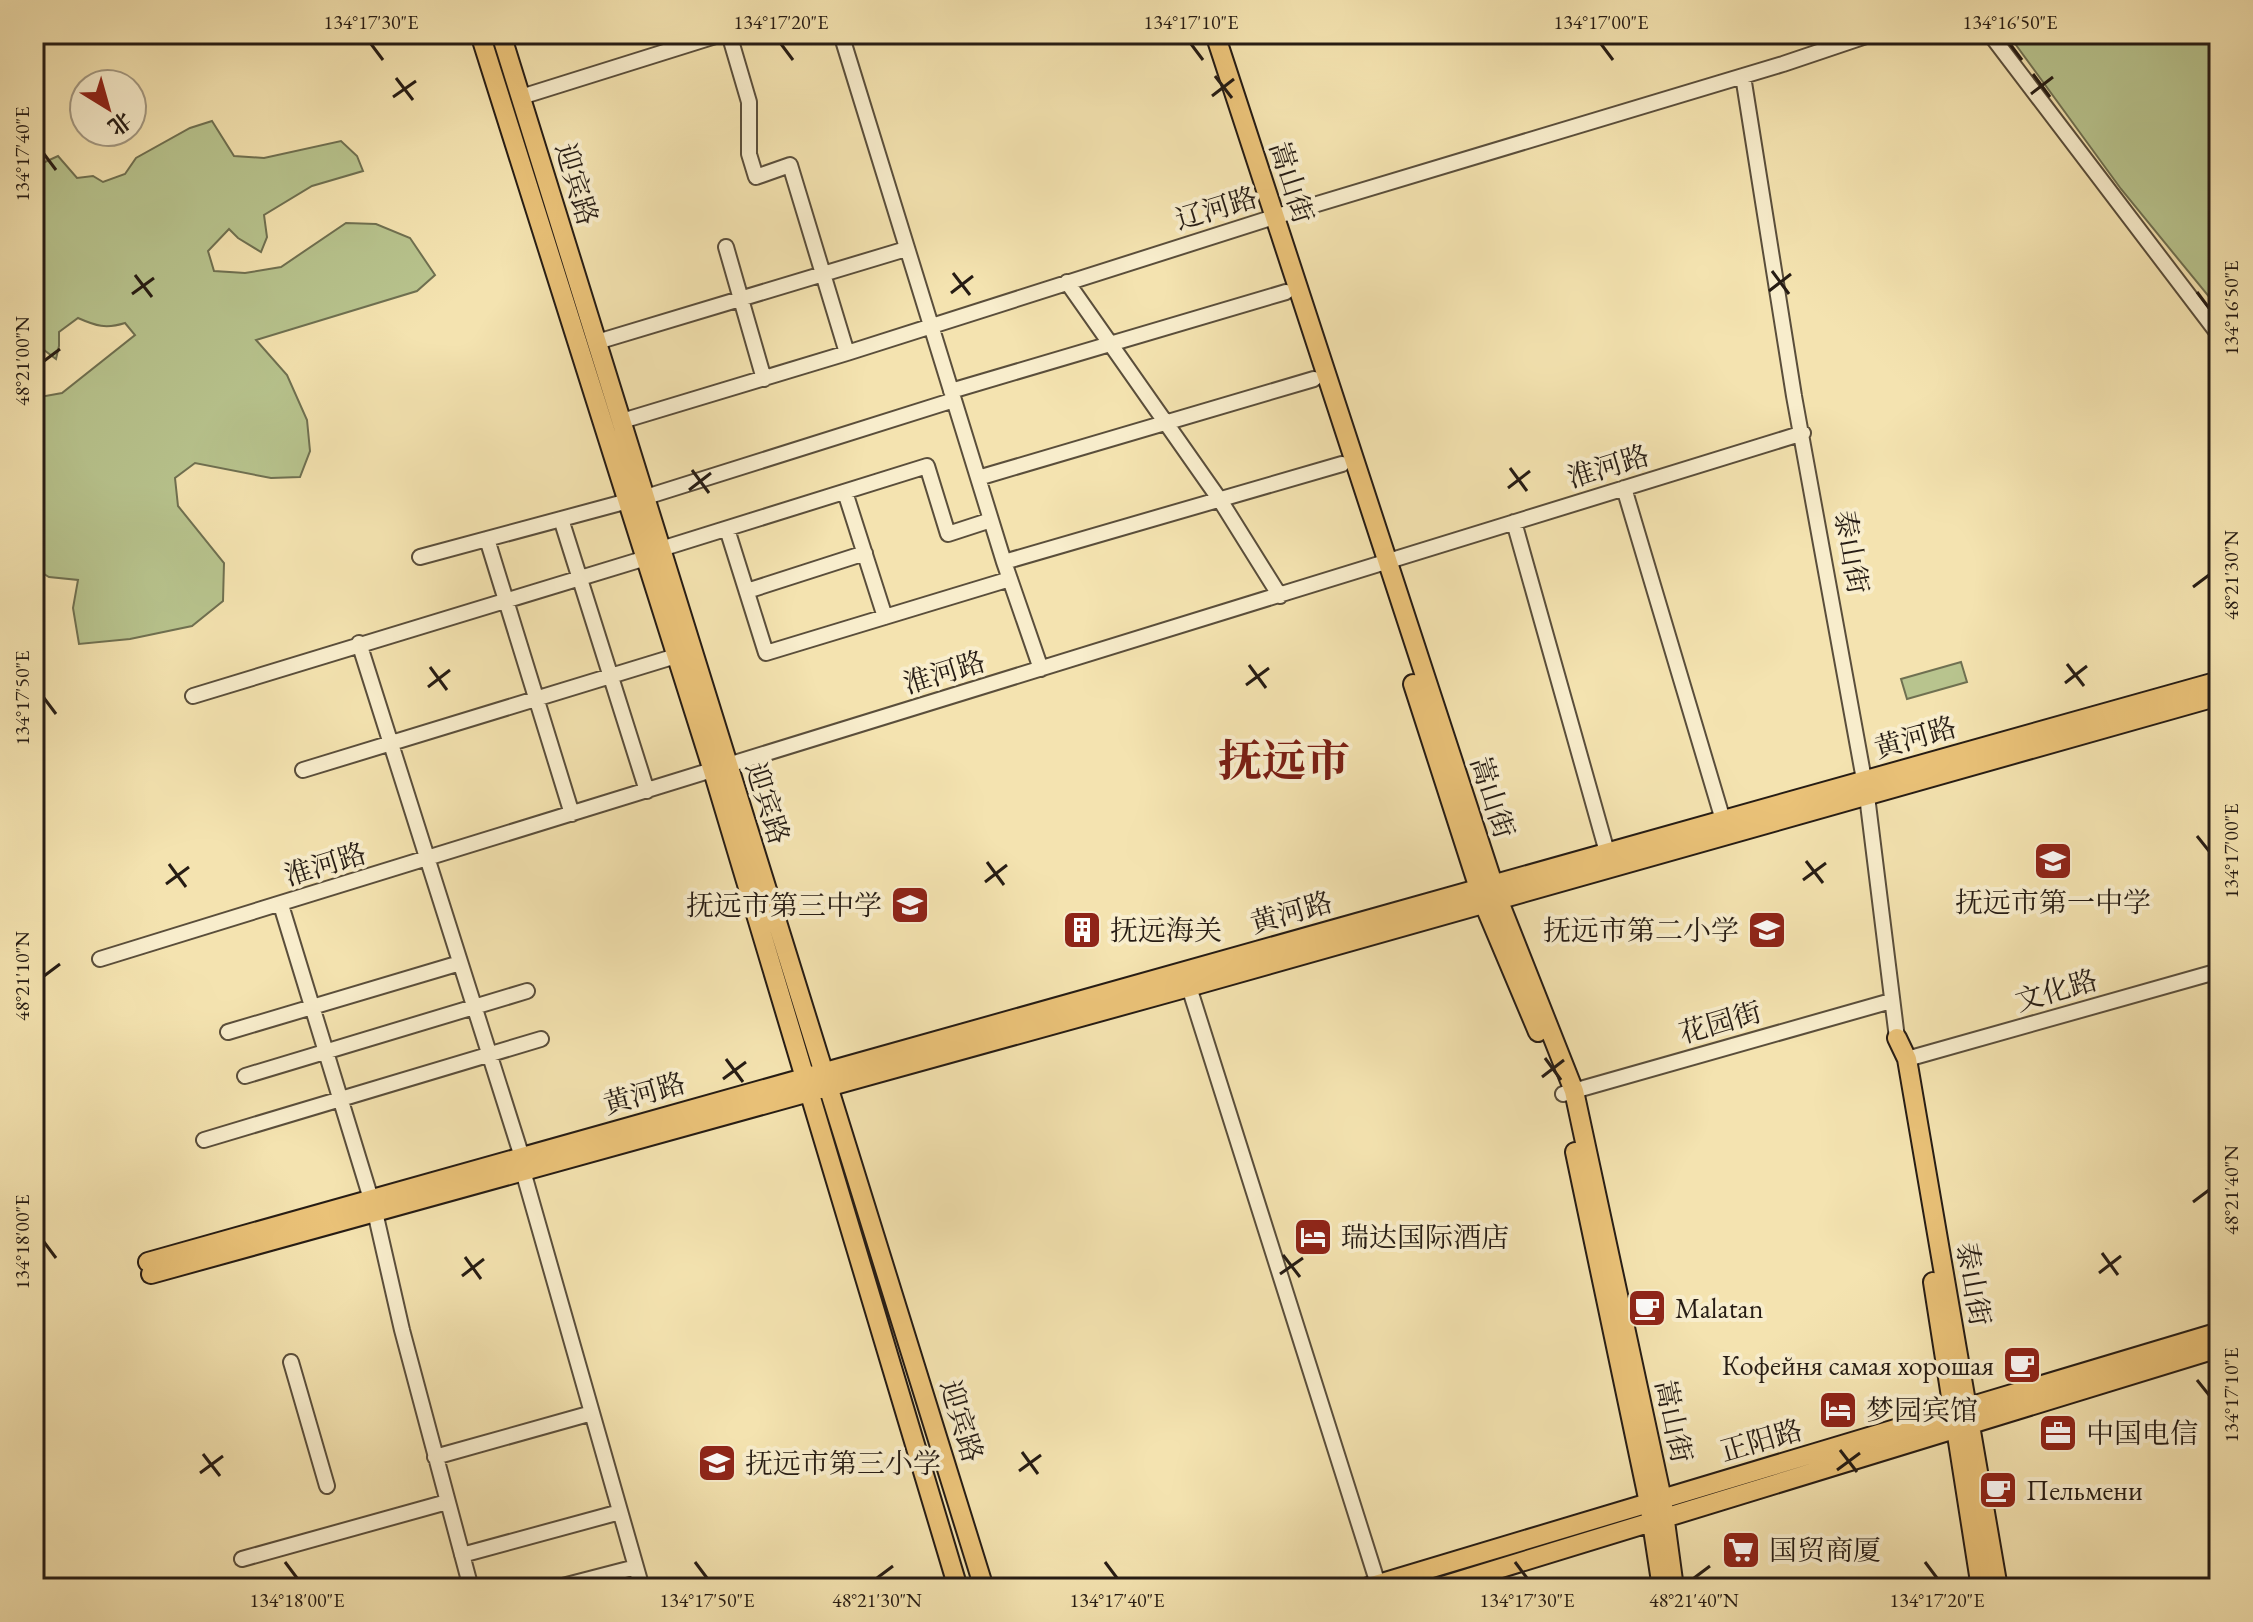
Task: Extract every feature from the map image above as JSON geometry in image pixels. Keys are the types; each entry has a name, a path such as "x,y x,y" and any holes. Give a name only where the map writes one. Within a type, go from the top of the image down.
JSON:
{"main road":[{"name":"迎宾路","path":"480,34 637,499 720,768 827,1078 984,1588"},
{"name":"迎宾路","path":"501,34 622,421 637,499"},
{"name":"嵩山街","path":"1204,34 1269,219 1488,894 1569,1092 1656,1501 1662,1588"},
{"name":"嵩山街","path":"1215,34 1269,219 1286,292 1342,464 1380,564"},
{"name":"迎宾路","path":"653,553 676,656 720,768 808,1084 958,1588"},
{"name":"黄河路","path":"149,1268 1865,788 2219,681"},
{"name":"黄河路","path":"827,1078 1189,987 1488,894 1607,852 1723,820 1865,788 2219,696"},
{"name":"泰山街","path":"1897,1038 1907,1059 1961,1420 1981,1588"},
{"name":"泰山街","path":"1897,1038 1961,1420 1998,1588"},
{"name":"正阳路","path":"1436,1588 1658,1521 2219,1332"},
{"name":"正阳路","path":"1371,1586 1656,1501 2219,1348"},
{"name":"嵩山街","path":"1658,1521 1674,1588"}],"street":[{"path":"521,97 722,34"},
{"path":"729,34 749,102 749,154 756,177 790,165 847,353"},
{"path":"841,34 1004,562 1041,669"},
{"name":"辽河路","path":"622,421 1872,34"},
{"path":"1990,34 2219,335"},
{"name":"泰山街","path":"1743,76 1794,396 1865,788 1897,1038"},
{"path":"726,247 764,379"},
{"path":"597,342 906,249"},
{"path":"1067,282 1220,500 1280,596"},
{"path":"420,557 637,499 1112,344 1286,292"},
{"path":"978,478 1314,379"},
{"name":"淮河路","path":"100,959 1803,433"},
{"path":"1004,562 1342,464"},
{"path":"193,696 927,466 948,534 991,520"},
{"path":"1624,488 1723,820"},
{"path":"845,492 885,617"},
{"path":"561,519 647,791"},
{"path":"1514,522 1607,852"},
{"path":"727,529 766,653 1010,579"},
{"path":"487,539 572,814"},
{"path":"747,591 865,553"},
{"path":"359,643 490,1055 642,1588"},
{"path":"303,770 676,656"},
{"path":"281,905 373,1205 402,1330 471,1588"},
{"path":"228,1032 460,963"},
{"name":"文化路","path":"1907,1059 2219,971"},
{"path":"1189,987 1371,1586"},
{"path":"245,1076 527,991"},
{"name":"花园街","path":"1569,1092 1891,1001"},
{"path":"204,1140 541,1039"},
{"path":"291,1362 327,1486"},
{"path":"435,1457 592,1413"},
{"path":"242,1559 447,1502"},
{"path":"462,1555 620,1512"},
{"path":"555,1588 636,1567"}],"green space":[{"path":"2008,34 2219,34 2219,309 2121,189"},
{"path":"212,121 234,156 264,158 341,141 357,156 363,171 312,186 264,215 267,237 261,252 229,229 208,251 214,271 245,273 281,267 346,223 376,224 410,238 435,275 417,291 256,340 287,375 307,420 310,451 300,477 271,478 195,463 175,478 178,506 224,563 223,601 192,626 130,639 79,644 73,608 78,580 49,577 34,568 34,398 62,393 135,335 125,323 101,326 78,318 59,332 56,359 44,350 34,350 34,167 58,156 77,178 93,176 103,182 125,174 136,158 190,128"},
{"path":"1961,662 1967,682 1907,699 1901,679"}],"place":[{"name":"抚远市第一中学","path":"2053,861"},
{"name":"抚远市第三中学","path":"910,905"},
{"name":"抚远海关","path":"1082,930"},
{"name":"抚远市第二小学","path":"1767,930"},
{"name":"瑞达国际酒店","path":"1313,1237"},
{"name":"Malatan","path":"1647,1308"},
{"name":"Кофейня самая хорошая","path":"2022,1365"},
{"name":"梦园宾馆","path":"1838,1410"},
{"name":"中国电信","path":"2058,1433"},
{"name":"抚远市第三小学","path":"717,1463"},
{"name":"Пельмени","path":"1998,1490"},
{"name":"国贸商厦","path":"1741,1550"}],"district":[{"name":"抚远市","path":"1284,761"}]}
